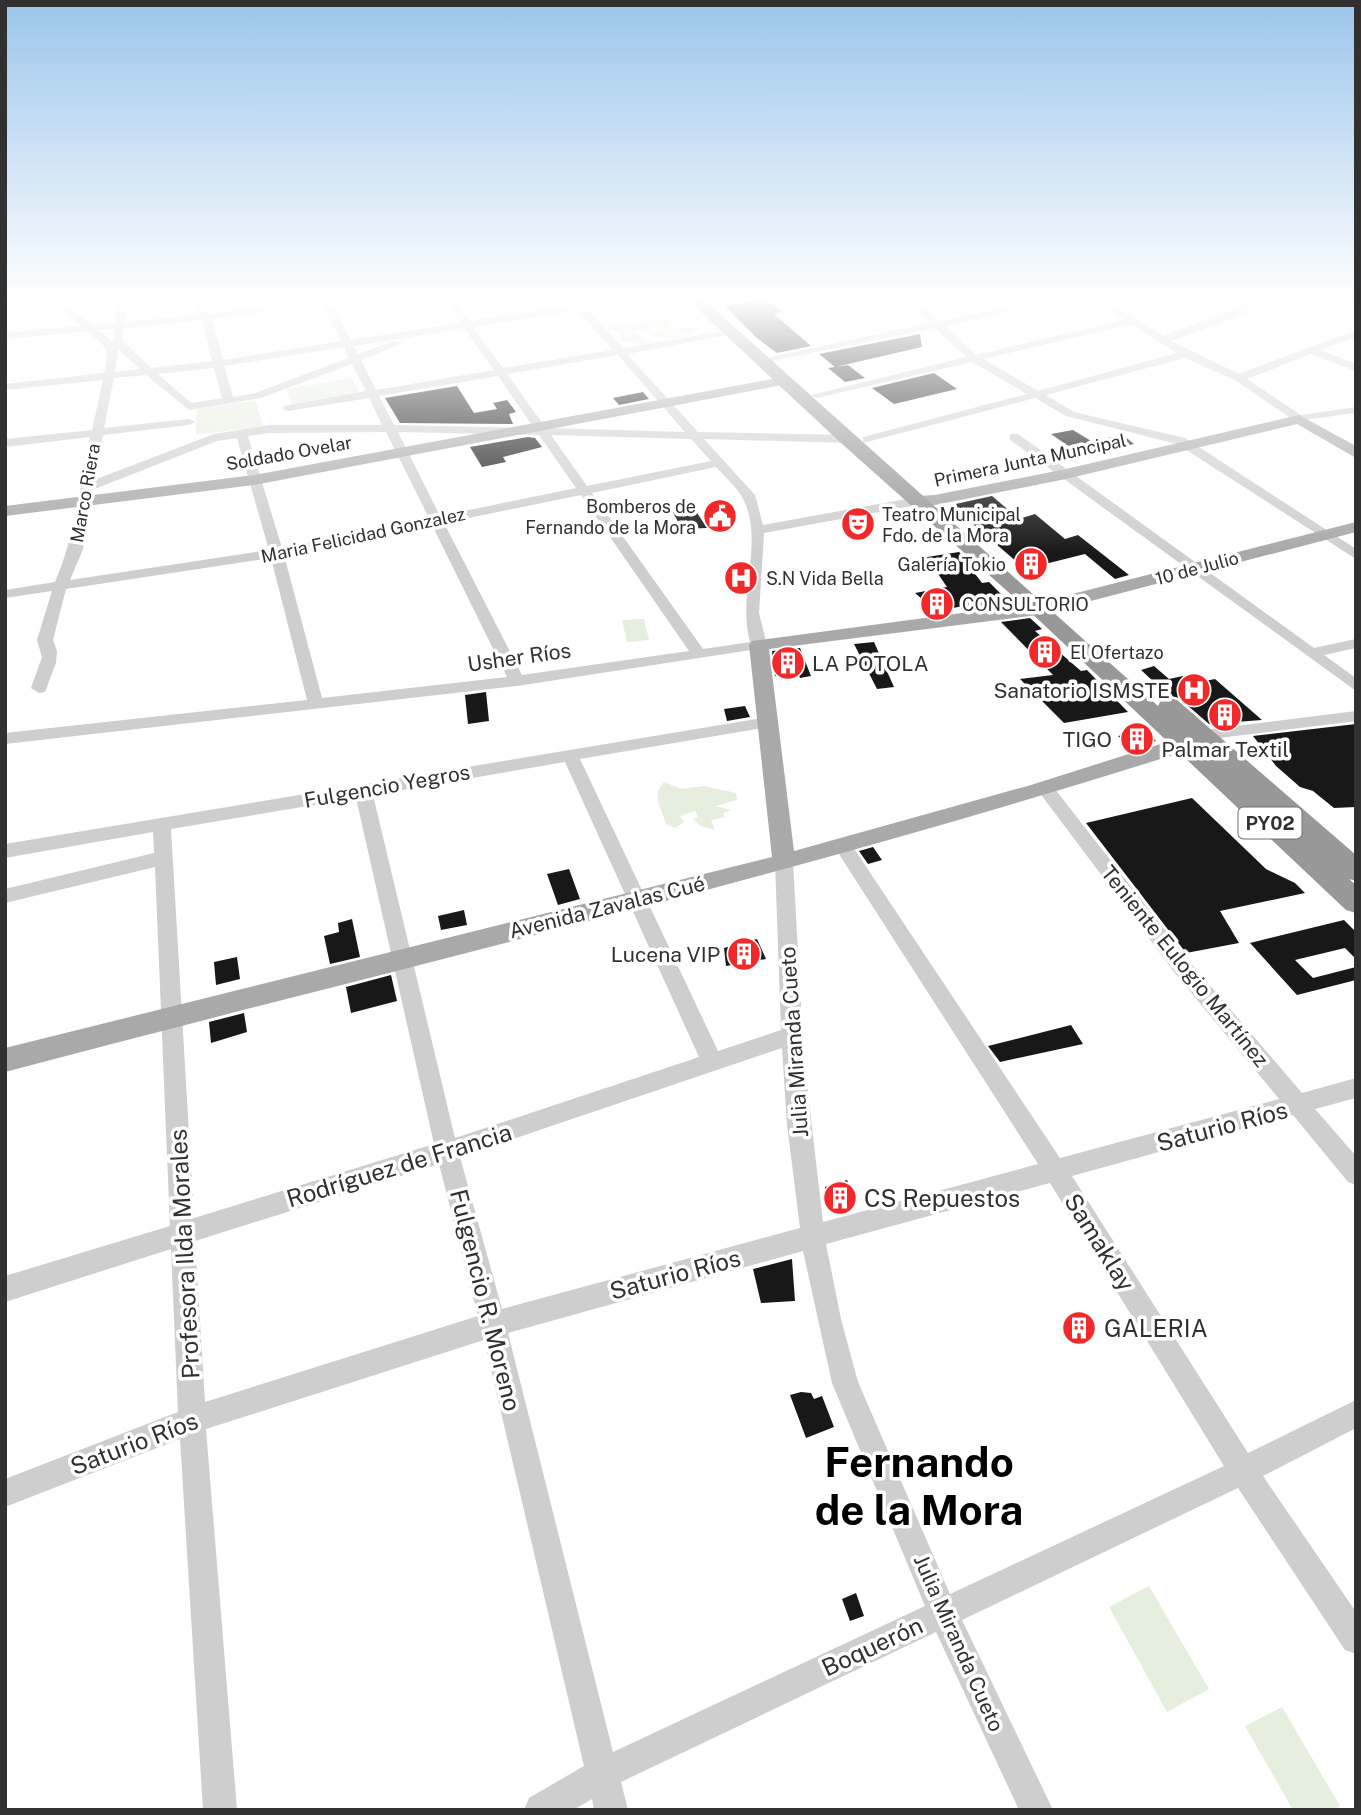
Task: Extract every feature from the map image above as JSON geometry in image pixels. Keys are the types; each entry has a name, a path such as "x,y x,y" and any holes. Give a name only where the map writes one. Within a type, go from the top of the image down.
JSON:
{"highway":[{"name":"PY02","path":"795,384 1193,739 1356,871"},
{"name":"PY02","path":"796,384 800,388"},
{"name":"PY02","path":"1193,739 1356,901"}],"main road":[{"name":"Soldado Ovelar","path":"5,511 84,496 254,480 513,431 540,430 665,403 800,388"},
{"name":"Primera Junta Muncipal","path":"926,501 1066,474 1299,419"},
{"path":"1299,419 1356,453"},
{"name":"10 de Julio","path":"1045,607 1356,527"},
{"name":"Usher Ríos","path":"759,645 1045,607"},
{"name":"Julia Miranda Cueto","path":"759,645 783,862"},
{"name":"Avenida Zavalas Cué","path":"5,1059 843,846 1045,788 1193,739"}],"street":[{"path":"5,387 34,384"},
{"name":"Marco Riera","path":"39,688 51,655 50,645 45,640 60,587 76,549 96,432 108,384"},
{"path":"164,384 189,407 189,447"},
{"path":"223,384 228,400"},
{"path":"189,407 257,396 290,384"},
{"path":"367,384 433,520 517,681"},
{"path":"288,408 432,384"},
{"path":"508,384 699,654"},
{"name":"Julia Miranda Cueto","path":"648,384 750,498 755,508 757,530 752,615 759,645"},
{"path":"800,388 825,384"},
{"path":"1019,384 1078,417 1170,437 1188,445 1356,555"},
{"path":"540,430 857,440 1076,384"},
{"path":"1248,384 1299,419"},
{"name":"Primera Junta Muncipal","path":"1299,419 1356,410"},
{"path":"5,443 189,422"},
{"path":"84,496 189,447 214,438 241,433 285,428 513,431"},
{"path":"241,433 277,552 316,704"},
{"path":"1014,437 1356,686"},
{"name":"Maria Felicidad Gonzalez","path":"5,594 277,552 719,463"},
{"path":"757,530 926,501"},
{"path":"1314,653 1356,643"},
{"name":"Usher Ríos","path":"5,739 517,681 759,645"},
{"path":"1193,739 1356,716"},
{"name":"Fulgencio Yegros","path":"5,850 768,722"},
{"path":"570,755 713,1064"},
{"name":"Teniente Eulogio Martínez","path":"1045,788 1182,967 1356,1174"},
{"name":"Fulgencio R. Moreno","path":"363,790 447,1151 494,1324 611,1810"},
{"name":"Profesora Ilda Morales","path":"162,824 192,1420 220,1810"},
{"name":"Samaklay","path":"843,846 1056,1172 1243,1471 1356,1639"},
{"path":"5,896 163,858"},
{"name":"Julia Miranda Cueto","path":"783,862 791,1036 811,1236 845,1383 943,1613 1036,1810"},
{"name":"Rodríguez de Francia","path":"5,1289 447,1151 791,1036"},
{"name":"Saturio Ríos","path":"5,1493 192,1420 494,1324 1356,1088"},
{"name":"Boquerón","path":"541,1810 601,1773 1243,1471 1356,1413"}],"green space":[{"path":"318,384 355,384 359,392 292,404 286,389"},
{"path":"255,400 263,426 196,435 197,409"},
{"path":"644,619 649,640 627,642 622,620"},
{"path":"664,782 682,789 704,786 736,793 737,800 715,806 731,810 723,813 725,817 711,820 715,830 700,826 693,819 698,817 695,811 680,816 684,822 675,828 666,824 659,803 658,792"},
{"path":"1149,1586 1209,1689 1167,1712 1109,1607"},
{"path":"1282,1707 1340,1806 1334,1810 1293,1810 1245,1726"}],"building":[{"path":"890,384 949,384 957,389 894,404 872,388"},
{"path":"457,386 474,413 497,409 493,403 507,400 516,412 509,414 513,424 400,423 385,398"},
{"path":"643,392 649,399 619,405 613,398"},
{"path":"1073,430 1091,441 1123,435 1134,444 1081,455 1051,434"},
{"path":"535,438 542,447 503,457 506,462 482,467 470,447"},
{"path":"992,496 1019,519 1035,514 1065,539 1078,535 1129,575 1115,579 1085,554 1025,569 951,505"},
{"path":"690,502 707,528 682,529 670,507"},
{"path":"959,552 982,583 989,582 1011,604 968,610 964,606 936,611 915,593 947,587 934,568 928,569 921,558"},
{"path":"1030,618 1042,629 1035,631 1081,671 1087,670 1128,712 1064,723 1020,679 1053,675 1001,622"},
{"path":"874,642 894,687 877,689 854,644"},
{"name":"LA POTOLA","path":"800,648 811,676 800,678 798,673 775,676 772,651"},
{"path":"1154,666 1169,679 1183,676 1190,684 1215,679 1262,720 1209,724 1179,698 1168,695 1141,670"},
{"path":"486,692 489,721 468,724 465,695"},
{"path":"745,706 750,717 727,721 724,709"},
{"path":"1356,724 1356,807 1334,808 1313,791 1300,787 1276,766 1253,736"},
{"name":"TIGO","path":"1145,730 1156,741 1129,747 1118,736"},
{"path":"1192,798 1266,869 1295,883 1305,893 1220,911 1239,943 1186,953 1086,823"},
{"path":"873,847 882,860 868,864 859,851"},
{"path":"569,869 580,899 558,905 547,874"},
{"path":"464,910 467,925 441,930 438,916"},
{"path":"352,919 360,957 330,964 324,936 339,932 338,923"},
{"path":"1344,920 1356,932 1356,959 1345,948 1295,960 1313,978 1356,967 1356,980 1297,995 1250,943"},
{"name":"Lucena VIP","path":"757,939 766,959 726,966 724,948"},
{"path":"237,957 240,979 216,985 214,962"},
{"path":"391,975 397,1001 351,1013 346,987"},
{"path":"244,1013 247,1032 211,1043 209,1022"},
{"path":"1071,1025 1083,1044 1000,1062 988,1046"},
{"name":"CS Repuestos","path":"847,1180 856,1204 828,1210 825,1187"},
{"path":"792,1259 795,1301 761,1303 753,1269"},
{"name":"GALERIA","path":"1087,1318 1094,1332 1071,1338 1063,1324"},
{"path":"811,1393 814,1399 822,1396 834,1427 806,1438 790,1395"},
{"path":"856,1593 864,1616 850,1621 842,1599"}],"place":[{"name":"Bomberos de Fernando de la Mora","path":"720,516"},
{"name":"Teatro Municipal Fdo. de la Mora","path":"858,524"},
{"name":"Galería Tokio","path":"1031,564"},
{"name":"S.N Vida Bella","path":"741,578"},
{"name":"CONSULTORIO","path":"937,604"},
{"name":"El Ofertazo","path":"1045,652"},
{"name":"LA POTOLA","path":"788,663"},
{"name":"Sanatorio ISMSTE","path":"1194,690"},
{"name":"Palmar Textil","path":"1225,715"},
{"name":"TIGO","path":"1137,739"},
{"name":"Lucena VIP","path":"744,954"},
{"name":"CS Repuestos","path":"840,1198"},
{"name":"GALERIA","path":"1079,1328"}],"district":[{"name":"Fernando de la Mora","path":"919,1485"}]}
